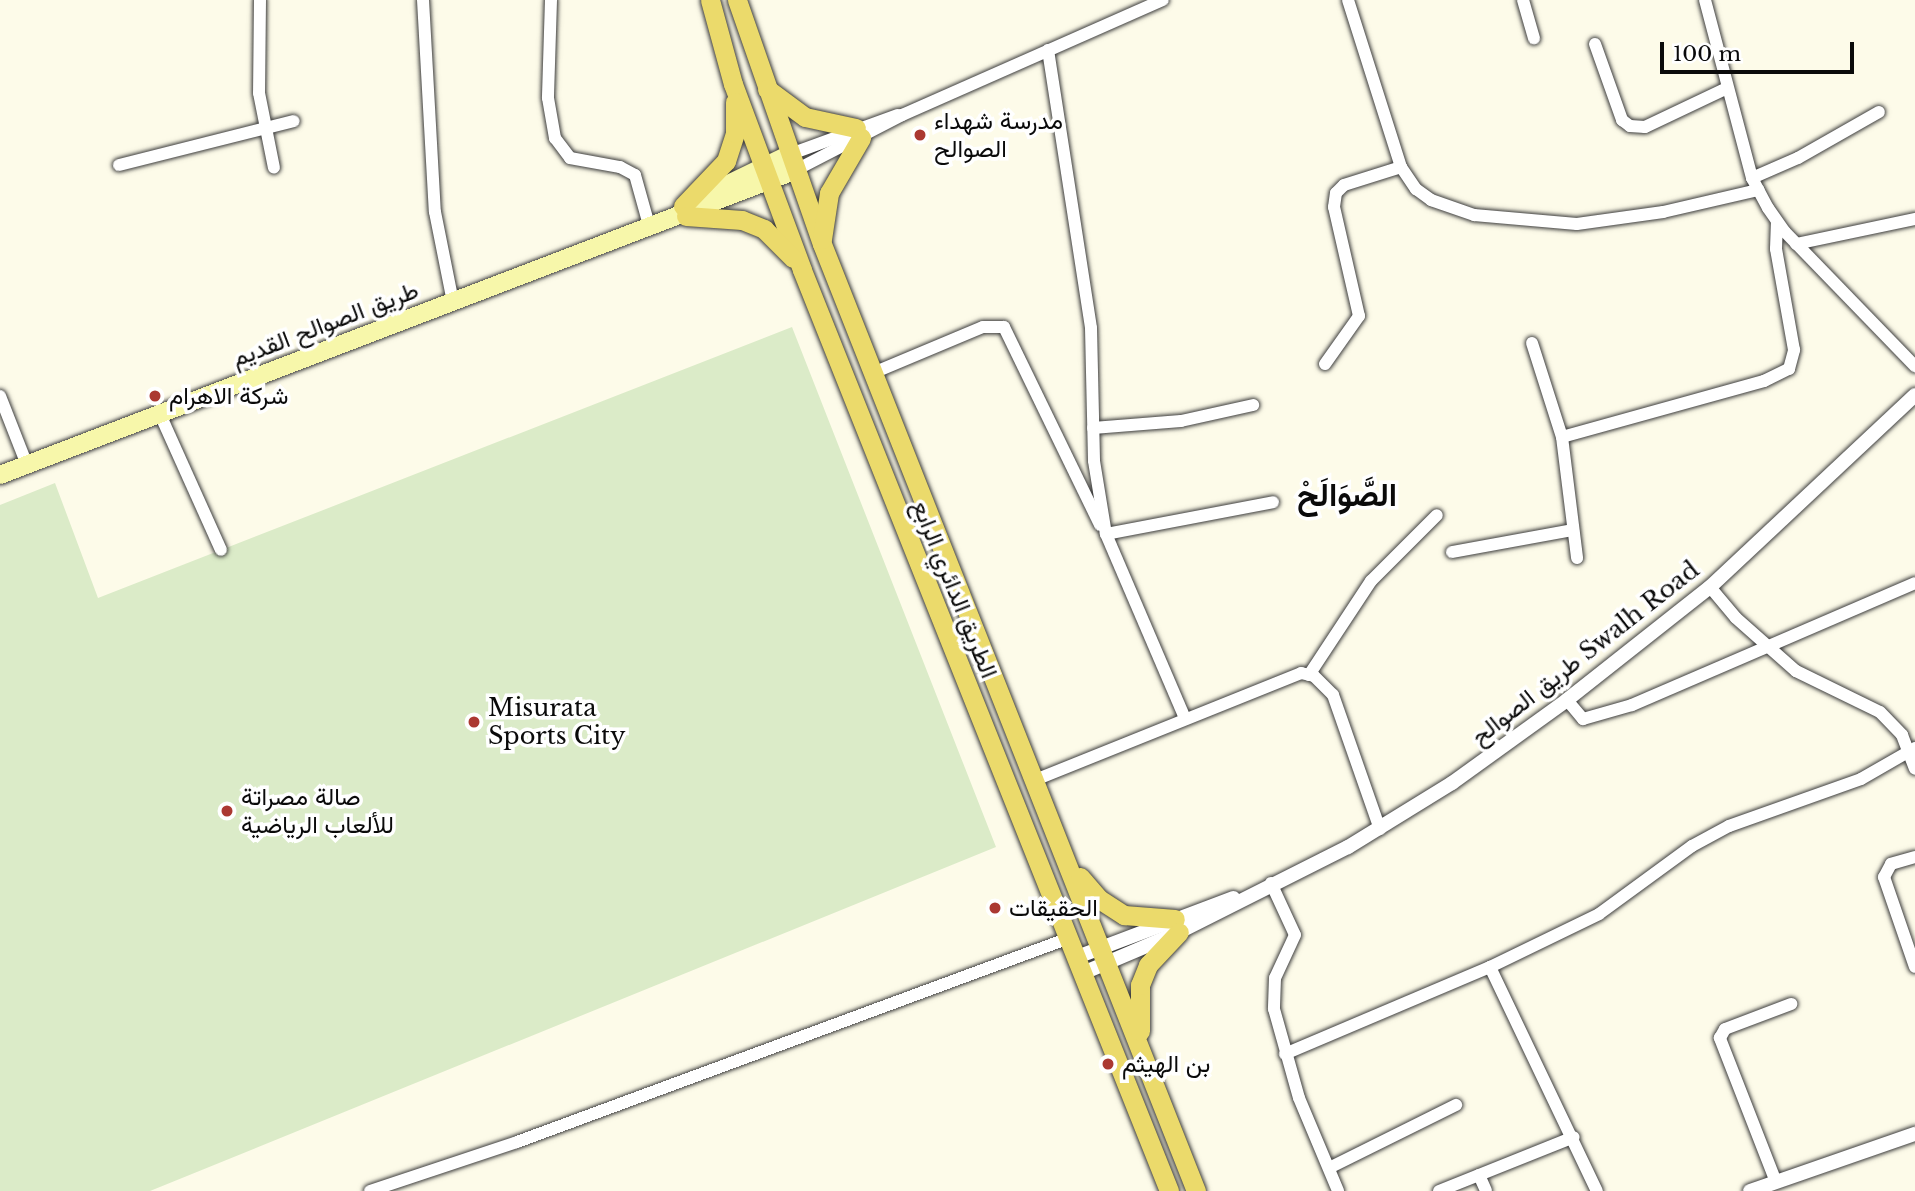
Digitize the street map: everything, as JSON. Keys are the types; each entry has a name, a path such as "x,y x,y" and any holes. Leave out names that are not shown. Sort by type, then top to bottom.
{"main road":[{"name":"الطريق الدائري الرابع","path":"710,0 733,84 803,270 1169,1191"},
{"name":"الطريق الدائري الرابع","path":"737,0 791,163 822,244 1069,863 1196,1191"},
{"path":"679,214 715,175 732,146 733,84"},
{"path":"765,87 806,117 859,133 829,193 822,244"},
{"name":"طريق الصوالح القديم","path":"0,475 679,214 791,163"},
{"path":"679,214 720,216 764,229 803,270"},
{"path":"1069,863 1109,908 1139,919 1177,925 1148,965 1140,985 1141,1036 1150,1073"}],"street":[{"path":"260,0 258,80 264,127 274,168"},
{"path":"424,0 435,212 453,302"},
{"path":"551,0 548,98 555,138 570,158 632,172 649,225"},
{"name":"طريق الصوالح القديم","path":"791,163 1163,0"},
{"path":"1348,0 1401,167 1416,189 1451,209 1494,218 1555,223 1598,222 1663,212 1755,184 1879,112"},
{"path":"1523,0 1534,38"},
{"path":"1705,0 1755,184 1777,222 1796,244 1915,366"},
{"path":"1595,44 1622,120 1630,126 1645,127 1727,88"},
{"path":"1048,50 1091,328 1093,428 1106,534"},
{"path":"120,165 294,121"},
{"path":"1325,364 1359,316 1334,207 1336,193 1344,185 1401,167"},
{"path":"1796,244 1915,219"},
{"path":"1562,437 1763,381 1789,369 1794,350 1776,249 1777,222"},
{"path":"873,373 983,327 1004,327 1106,534 1184,716"},
{"path":"1532,343 1562,437 1577,558"},
{"name":"طريق الصوالح Swalh Road","path":"1080,965 1244,896 1380,829 1567,700 1710,587 1915,395"},
{"path":"0,396 27,465"},
{"path":"1093,428 1181,421 1254,405"},
{"path":"159,412 221,550"},
{"path":"1106,534 1273,502"},
{"path":"1309,675 1371,582 1437,514"},
{"path":"1452,552 1573,530"},
{"path":"1567,700 1583,719 1632,705 1769,649 1915,583"},
{"path":"1710,587 1769,649 1796,671 1880,712 1912,750 1915,769"},
{"path":"1035,780 1289,674 1309,675 1324,683 1332,695 1380,829"},
{"path":"1285,1054 1490,967 1599,914 1692,846 1728,826 1861,779 1912,750"},
{"path":"1915,857 1884,870 1915,967"},
{"path":"1271,883 1295,935 1272,989 1285,1054 1338,1191"},
{"path":"370,1191 1069,938"},
{"path":"1490,967 1574,1136 1597,1191"},
{"path":"1776,1182 1720,1038 1725,1029 1791,1004"},
{"path":"1329,1168 1456,1105"},
{"path":"1750,1191 1915,1134"},
{"path":"1439,1191 1574,1136"},
{"path":"1479,1175 1486,1191"}],"green space":[{"name":"Misurata Sports City","path":"792,327 996,847 150,1191 0,1191 0,505 55,483 98,598"}],"place":[{"name":"مدرسة شهداء الصوالح","path":"920,135"},
{"name":"شركة الاهرام","path":"155,396"},
{"name":"Misurata Sports City","path":"474,722"},
{"name":"صالة مصراتة للألعاب الرياضية","path":"227,811"},
{"name":"الحقيقات","path":"995,908"},
{"name":"بن الهيثم","path":"1108,1064"}],"district":[{"name":"الصَّوَالَحْ","path":"1347,495"}]}
